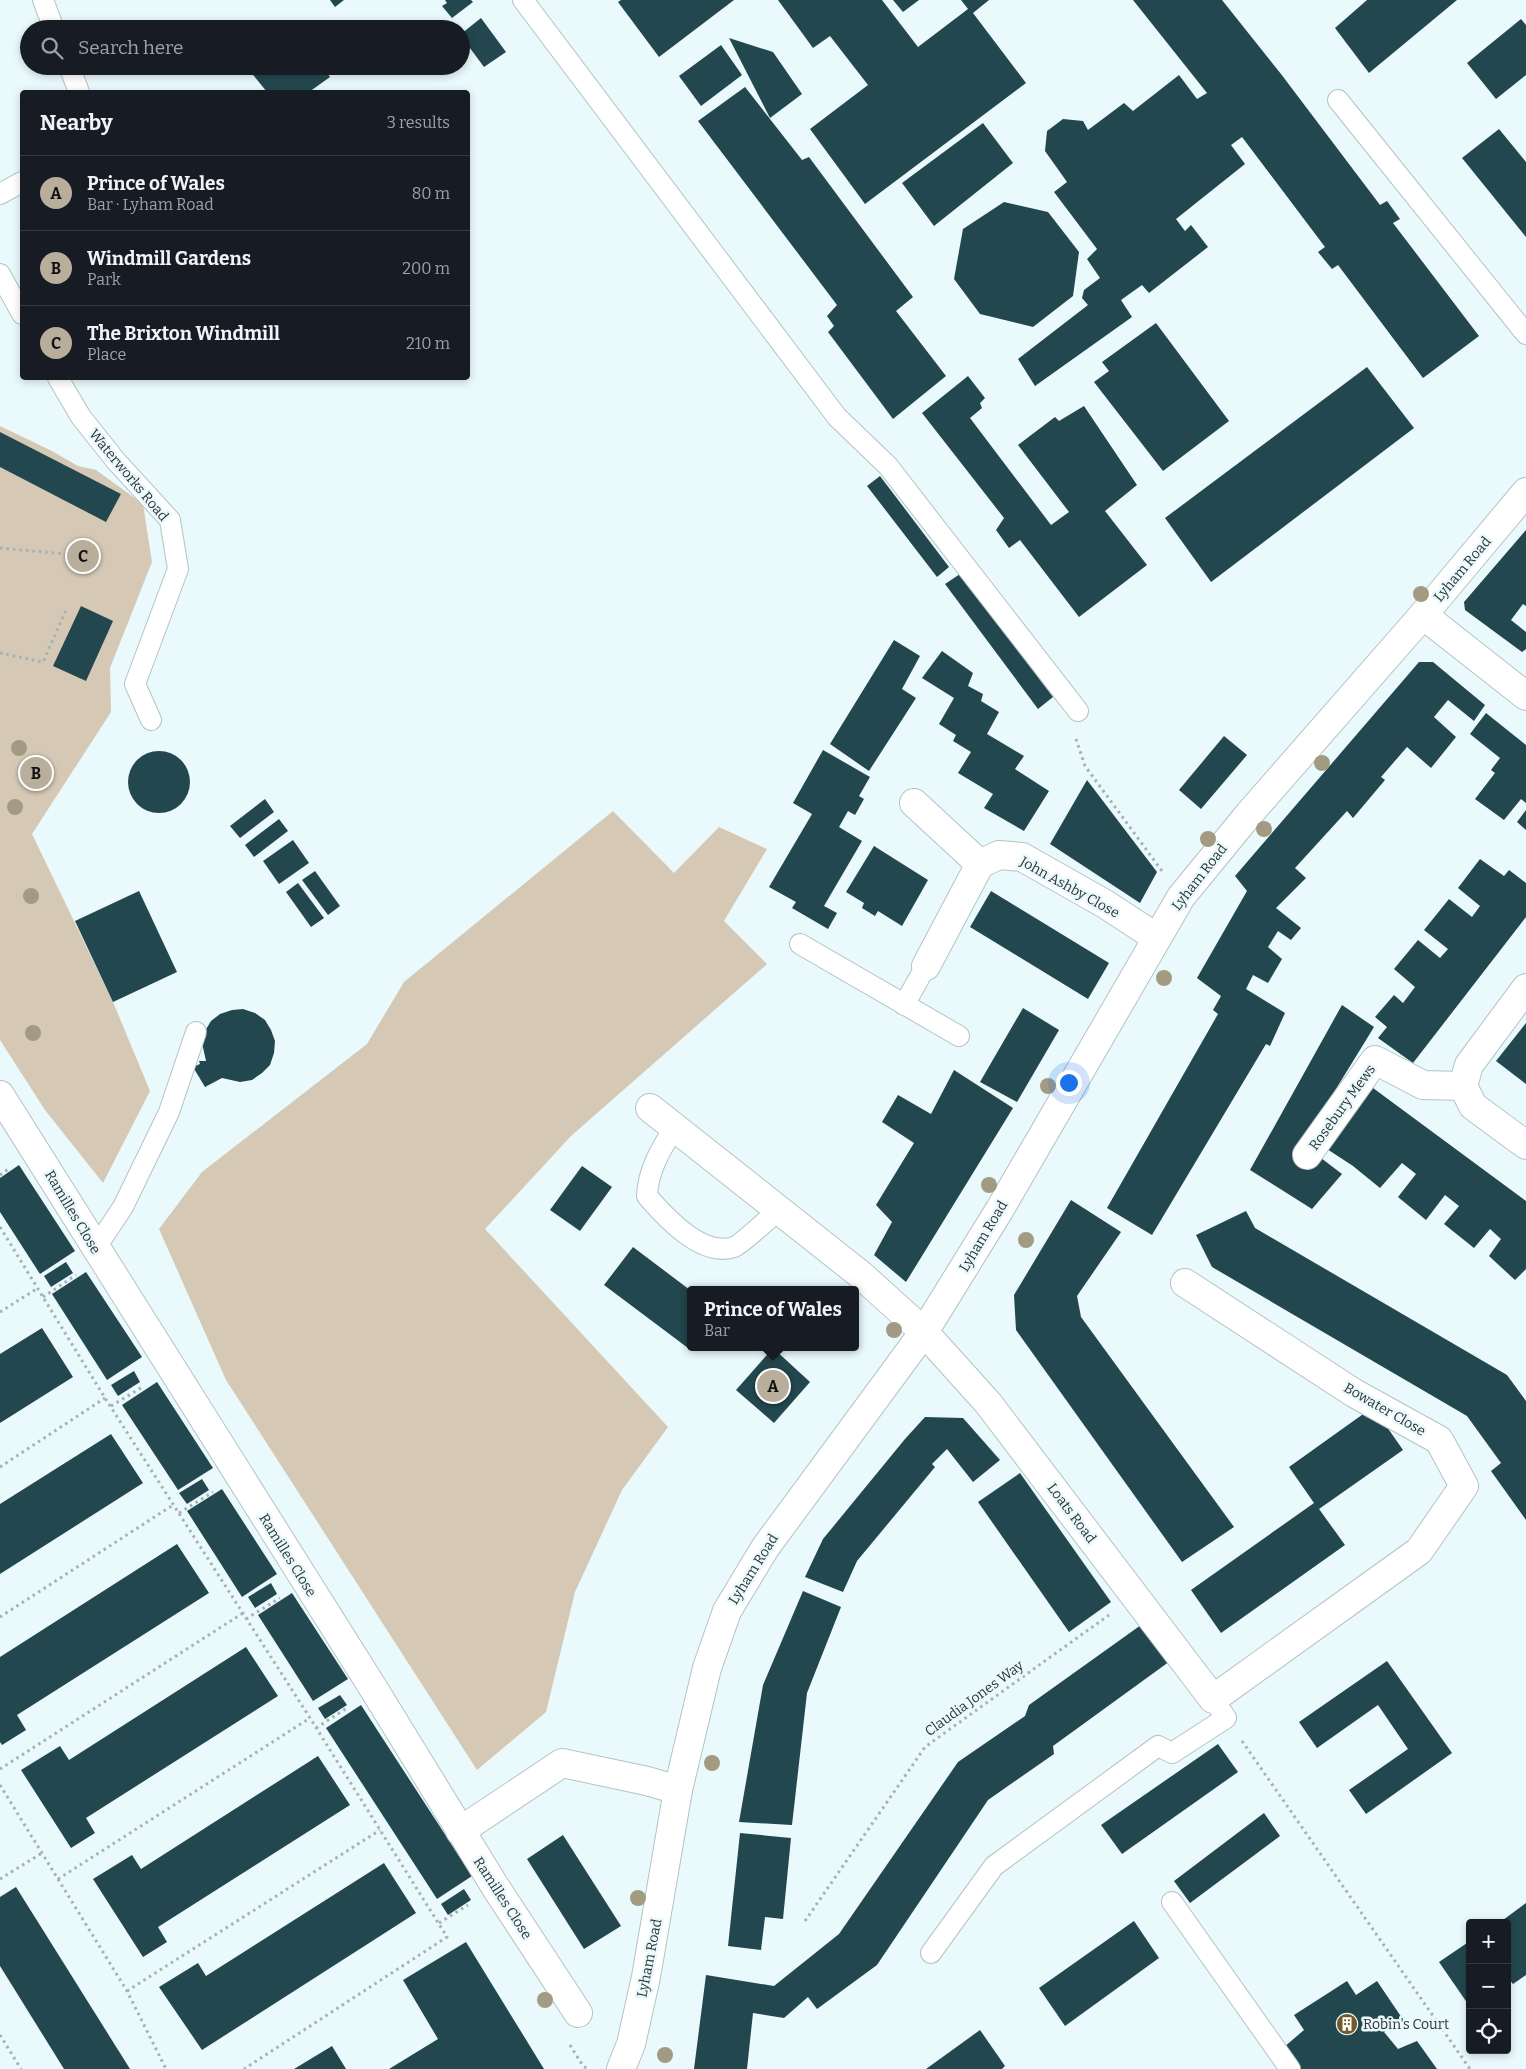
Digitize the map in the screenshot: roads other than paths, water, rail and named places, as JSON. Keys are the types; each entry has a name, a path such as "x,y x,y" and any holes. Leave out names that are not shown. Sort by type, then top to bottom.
{"street":[{"name":"Lyham Road","path":"621,2069 631,2044 646,1977 678,1790 707,1668 727,1611 765,1548 924,1332 1000,1209 1181,897 1249,814 1423,615 1526,492"},
{"path":"1423,615 1526,696"},
{"path":"914,803 980,864 926,966"},
{"name":"John Ashby Close","path":"980,864 999,855 1022,858 1105,904 1157,938"},
{"path":"1526,988 1469,1065 1463,1086 1473,1106 1526,1145"},
{"name":"Rosebury Mews","path":"1307,1155 1375,1060 1423,1085 1463,1086"},
{"name":"Ramilles Close","path":"0,1095 98,1254 375,1691 460,1831 578,2013"},
{"name":"Loats Road","path":"650,1108 861,1275 924,1332 988,1403 1219,1709"},
{"name":"Bowater Close","path":"1185,1283 1354,1392 1439,1440 1464,1486 1419,1552 1219,1709"},
{"path":"460,1831 562,1763 647,1781 678,1790"}],"lane":[{"path":"43,0 51,20"},
{"path":"523,0 837,417 888,466 1078,711"},
{"path":"72,75 78,90"},
{"path":"1338,100 1526,334"},
{"path":"0,194 20,183"},
{"path":"0,274 20,310"},
{"name":"Waterworks Road","path":"59,380 81,417 116,461 170,520 178,569 135,684 151,720"},
{"path":"800,944 959,1036"},
{"path":"904,1005 926,966"},
{"path":"98,1254 169,1112 196,1032"},
{"path":"674,1128 660,1151 647,1181 647,1196 682,1231 710,1248 734,1247 779,1210"},
{"path":"931,1954 994,1866 1158,1746 1172,1753 1219,1709"},
{"path":"1172,1902 1290,2069"}],"place":[{"name":"The Brixton Windmill","path":"83,556"},
{"name":"Windmill Gardens","path":"36,773"},
{"name":"Prince of Wales","path":"773,1386"},
{"name":"Robin's Court","path":"1347,2024"}]}
